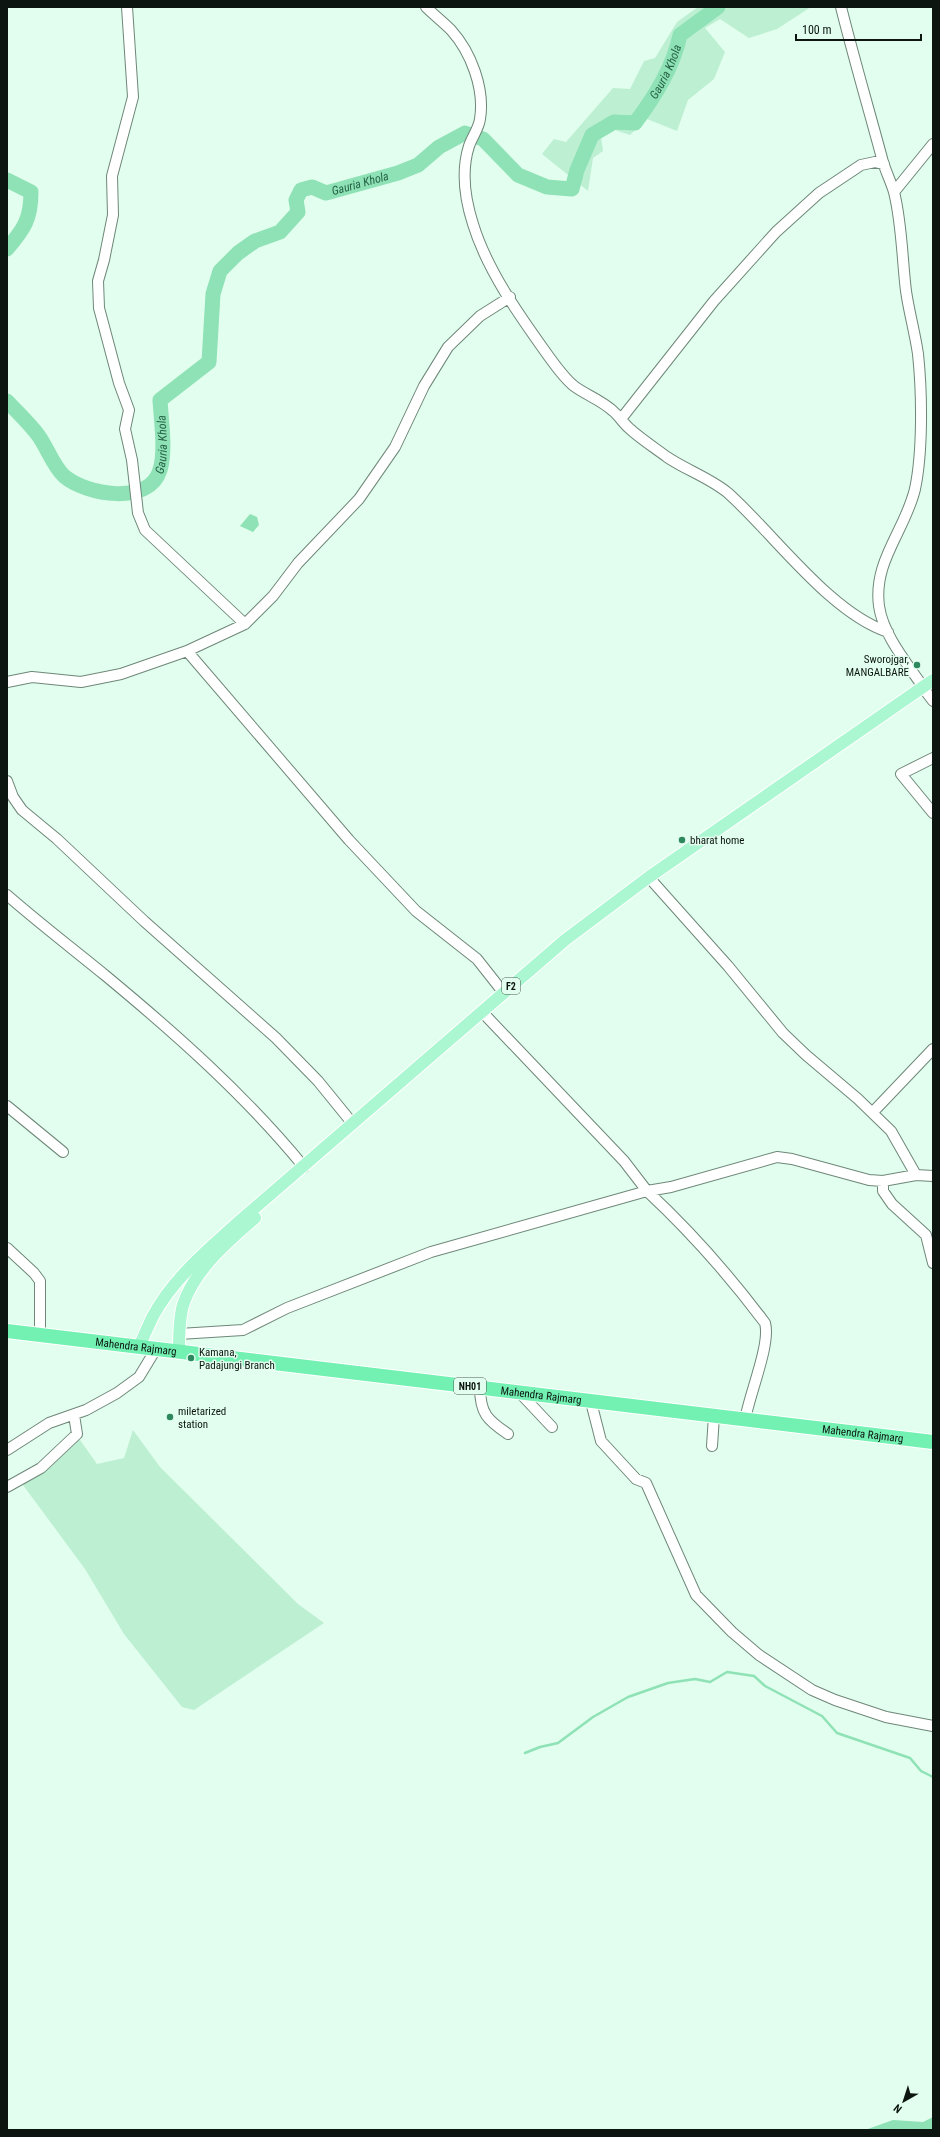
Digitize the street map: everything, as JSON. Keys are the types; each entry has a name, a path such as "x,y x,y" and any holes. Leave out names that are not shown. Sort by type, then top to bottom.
{"highway":[{"name":"Mahendra Rajmarg","path":"7,1331 933,1442"}],"main road":[{"name":"F2","path":"179,1351 179,1334 183,1306 190,1286 201,1269 247,1225 570,946 653,882 930,690"},
{"name":"F2","path":"139,1347 157,1310 167,1294 194,1262 504,992 566,940 650,877 930,690"}],"street":[{"path":"127,7 133,97 112,176 113,215 98,281 99,308 119,383 129,410 125,429 132,460 138,513 145,530 245,624"},
{"path":"426,7 452,31 467,55 476,78 482,100 480,121 469,145 464,168 466,196 473,224 487,259 542,347 574,386 601,402 629,428 680,466 726,492 823,588 853,614 872,627 888,632"},
{"path":"841,7 884,164 894,192 903,250 906,292 918,353 921,396 920,441 915,488 905,518 886,555 879,576 880,608 888,632 930,690"},
{"path":"894,192 933,144"},
{"path":"621,419 714,301 776,232 819,193 861,165 875,162 884,164"},
{"path":"7,682 32,677 81,682 121,674 187,652 245,624 273,596 298,563 359,499 395,447 424,386 448,347 480,316 510,297"},
{"path":"187,652 349,840 416,911 477,959 504,992"},
{"path":"933,758 901,774 933,813"},
{"path":"7,781 13,797 22,810 57,839 144,921 276,1038 318,1081 353,1124"},
{"path":"653,882 728,966 784,1033 806,1055 873,1112 891,1131 916,1175"},
{"path":"7,895 138,1002 206,1064 273,1129 304,1167"},
{"path":"487,1017 624,1161 647,1190 710,1254 765,1323 767,1329 760,1364 745,1420"},
{"path":"873,1112 933,1049"},
{"path":"7,1106 63,1152"},
{"path":"179,1334 243,1330 286,1308 431,1252 647,1190 678,1186 777,1158 792,1159 869,1180 883,1181 916,1175 933,1176"},
{"path":"883,1181 883,1191 892,1204 926,1235 933,1262"},
{"path":"7,1248 34,1273 40,1281 40,1334"},
{"path":"7,1450 49,1423 74,1415 100,1403 139,1377 156,1349"},
{"path":"480,1387 480,1405 495,1425 508,1434"},
{"path":"519,1392 552,1427"},
{"path":"591,1402 601,1441 636,1479 646,1483 696,1595 732,1632 759,1655 812,1690 834,1700 886,1717 933,1726"},
{"path":"7,1487 41,1468 77,1434 74,1415"},
{"path":"712,1446 714,1416"}],"shaded area":[{"path":"698,7 811,7 777,29 749,38 720,19 705,28 725,52 714,79 688,100 677,131 647,119 630,135 615,130 601,137 603,151 593,158 588,191 542,154 554,139 566,142 613,88 630,89 644,61 655,58 677,22"},
{"path":"250,514 257,517 259,525 253,532 240,526"},
{"path":"133,1430 160,1467 298,1604 324,1623 194,1710 182,1707 124,1634 85,1569 23,1485 75,1433 97,1464 124,1458"},
{"path":"933,2117 933,2130 865,2130 893,2120 923,2122"}],"waterway":[{"name":"Gauria Khola","path":"7,401 38,435 60,472 74,483 101,492 116,494 131,493 143,489 154,481 160,470 162,462 163,445 160,400 209,362 213,294 220,271 238,253 255,241 280,232 298,212 296,200 301,190 312,187 326,193 398,173 418,165 439,147 465,133 483,139 518,175 547,187 572,189 577,170 592,135 614,122 635,123 668,70 680,35 718,7"},
{"name":"Gauria Khola","path":"7,180 31,192 28,217 22,229 7,249"},
{"path":"525,1753 540,1747 558,1743 593,1717 628,1697 668,1683 695,1679 710,1682 727,1672 754,1676 765,1686 822,1716 837,1733 910,1758 921,1771 933,1777"}],"place":[{"name":"Sworojgar, MANGALBARE","path":"917,665"},
{"name":"bharat home","path":"682,840"},
{"name":"Kamana, Padajungi Branch","path":"191,1358"},
{"name":"miletarized station","path":"170,1417"}]}
